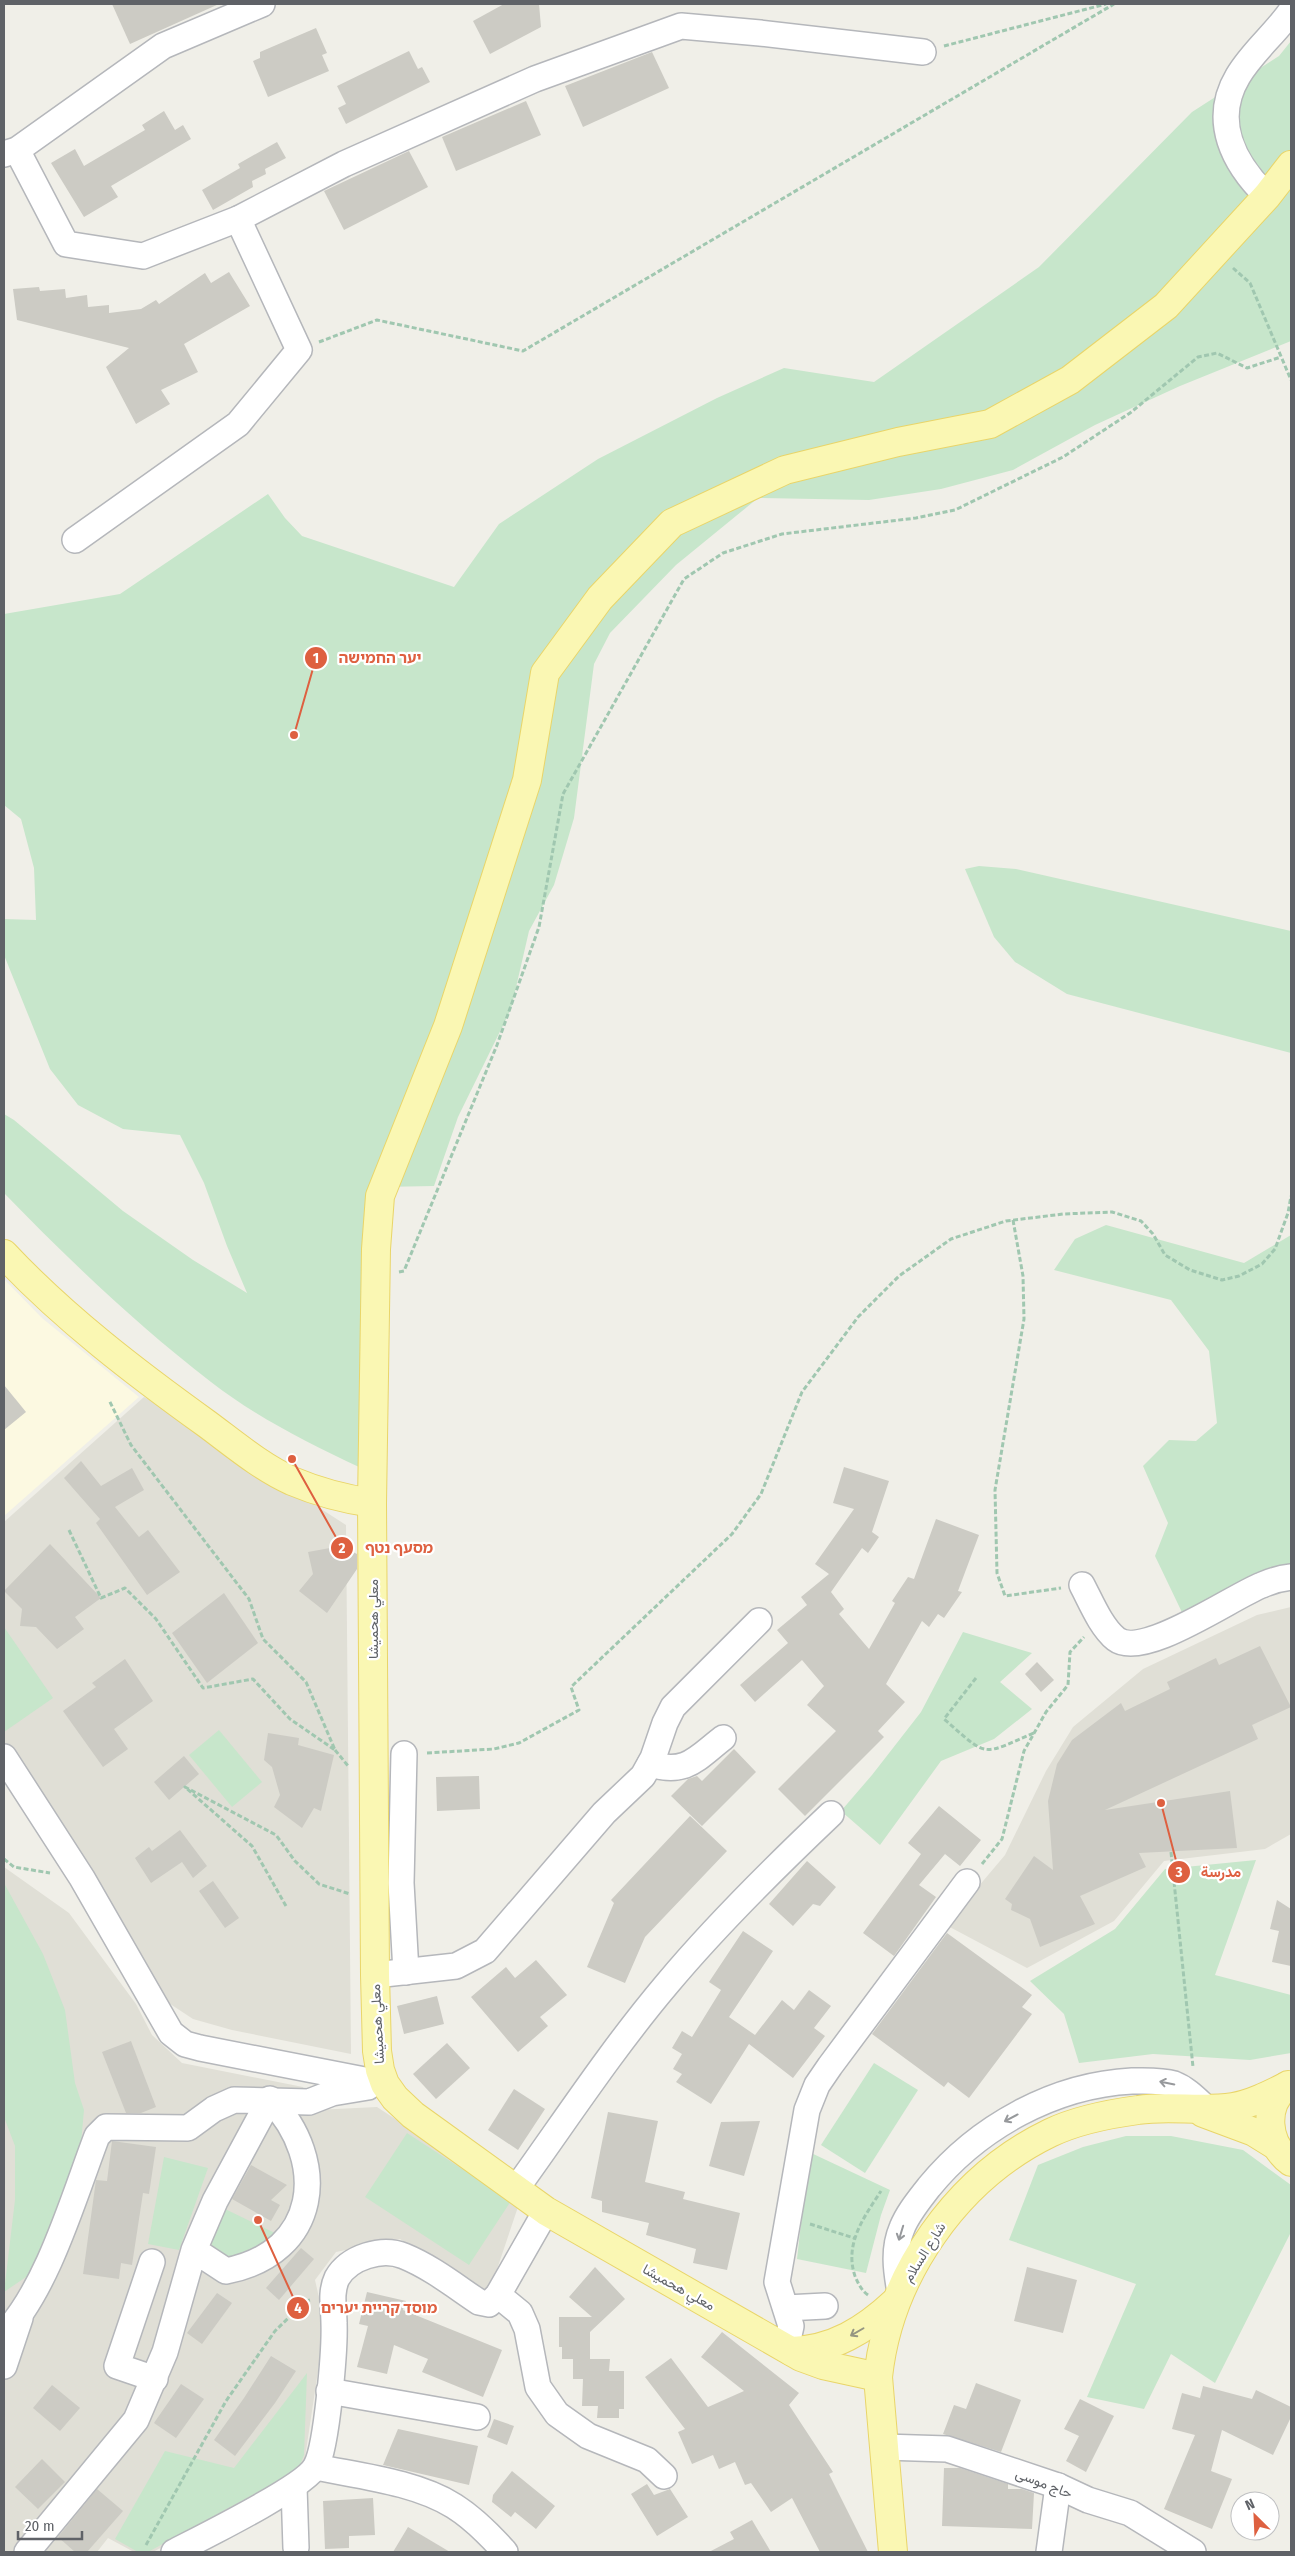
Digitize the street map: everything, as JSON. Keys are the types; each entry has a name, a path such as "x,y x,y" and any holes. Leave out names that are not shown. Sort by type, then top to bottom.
{"main road":[{"name":"معلي هحميشا","path":"878,2377 823,2365 788,2350 546,2211 413,2115 385,2084 380,2070 377,2050 375,1975 372,1504 375,1281 380,1196 448,1026 527,780 545,673 600,598 672,523 785,470 898,442 990,424 1070,380 1166,306 1267,196 1291,164"},
{"path":"4,1254 55,1304 154,1385 262,1464 290,1480 316,1490 372,1504"},
{"path":"1283,2154 1270,2131 1270,2116 1275,2100 1288,2085"},
{"name":"شارع السلام","path":"893,2552 878,2377 881,2348 894,2301 919,2255 942,2221 972,2188 1020,2150 1051,2132 1082,2121 1146,2109 1195,2105 1233,2107 1249,2103 1288,2085"},
{"name":"شارع السلام","path":"1195,2105 1201,2112 1254,2132 1283,2154"},
{"path":"788,2350 810,2350 846,2339 868,2326 894,2301"}],"street":[{"path":"262,4 163,46 10,152 66,244 143,256 238,218 344,164 535,79 681,26 760,32 923,52"},
{"path":"1267,196 1251,181 1232,150 1227,130 1227,105 1237,77 1291,11"},
{"path":"75,540 238,424 299,350 238,218"},
{"path":"1082,1585 1103,1621 1117,1640 1127,1645 1146,1642 1195,1620 1261,1585 1291,1577"},
{"path":"375,1975 456,1966 485,1951 604,1813 643,1776 650,1764 673,1706 759,1621"},
{"path":"650,1764 663,1768 686,1767 723,1738"},
{"path":"404,1754 402,1883 406,1972"},
{"path":"4,1757 82,1878 171,2033 185,2044 385,2084"},
{"path":"516,2189 629,2032 667,1984 766,1876 830,1814"},
{"path":"788,2350 791,2334 786,2308 777,2282 807,2110 818,2085 967,1882"},
{"path":"4,2366 21,2316 39,2283 97,2136 106,2127 188,2128 214,2109 234,2100 270,2099 309,2102 332,2093 385,2084"},
{"path":"27,2552 136,2420 155,2379 194,2250 214,2201 270,2099"},
{"path":"194,2250 226,2271 244,2268 271,2255 290,2236 304,2210 309,2184 303,2151 286,2116 270,2099"},
{"path":"174,2552 294,2487 316,2467 322,2446 329,2391 334,2323 333,2294 337,2278 347,2266 360,2258 380,2253 402,2255 422,2265 479,2302 489,2304 498,2294 546,2211"},
{"path":"152,2262 117,2366 155,2379"},
{"path":"498,2294 520,2313 527,2329 538,2388 557,2414 588,2436 647,2460 664,2476"},
{"path":"786,2308 825,2306"},
{"path":"4,2334 21,2316"},
{"path":"329,2391 477,2417"},
{"name":"حاج موسى","path":"884,2447 947,2449 1058,2486 1088,2500 1130,2513 1193,2552"},
{"path":"316,2467 420,2491 445,2502 488,2532 505,2552"},
{"path":"1049,2552 1058,2486"},
{"path":"294,2487 296,2548"}],"path":[{"path":"923,52 1106,4"},
{"path":"299,350 377,320 523,351 1114,4"},
{"path":"1216,252 1250,284 1291,380"},
{"path":"375,1281 404,1271 497,1046 539,926 563,794 684,579 723,553 782,534 916,518 955,510 1063,457 1130,413 1198,357 1218,353 1247,368 1281,357"},
{"path":"404,1754 494,1749 519,1743 538,1735 580,1710 571,1687 732,1534 761,1494 802,1392 858,1317 899,1276 952,1239 1013,1220 1063,1214 1112,1212 1141,1221 1153,1234 1165,1255 1190,1270 1222,1280 1239,1276 1262,1264 1275,1249 1288,1213 1291,1196"},
{"path":"1013,1220 1023,1276 1024,1319 996,1490 997,1573 1005,1596 1082,1585"},
{"path":"69,1530 101,1598 125,1588 156,1619 203,1688 253,1679 290,1719 335,1750 306,1682 263,1638 249,1599 131,1445 109,1400"},
{"path":"967,1882 1002,1839 1024,1751 1046,1712 1068,1685 1070,1652 1090,1631 1103,1621"},
{"path":"976,1678 944,1719 979,1750 993,1750 1034,1733"},
{"path":"286,1906 252,1846 185,1787 276,1835 294,1861 319,1884 375,1902"},
{"path":"1171,1852 1195,2105"},
{"path":"4,1860 14,1867 82,1878"},
{"path":"881,2191 859,2226 854,2238 851,2264 856,2280 863,2292 894,2301"},
{"path":"788,2216 854,2238"},
{"path":"146,2545 226,2401 275,2331 306,2301 333,2294"}],"shaded area":[{"path":"4,1279 42,1318 139,1397 4,1516"},
{"path":"144,1397 163,1407 346,1525 351,2054 232,2030 193,2019 152,1992 4,1779 4,1522"},
{"path":"1291,1607 1291,1834 1265,1849 1164,1861 1114,1921 1027,1968 946,1925 1005,1855 1046,1771 1073,1727 1143,1669 1257,1615"},
{"path":"4,1867 69,1913 136,2004 152,2035 182,2063 303,2087 315,2110 377,2107 520,2201 491,2287 482,2290 400,2239 336,2252 315,2280 325,2324 303,2471 153,2552 134,2552 108,2538 97,2552 4,2552"}],"green space":[{"path":"1291,41 1291,341 1180,386 1095,425 1013,470 941,489 869,500 758,498 676,565 610,633 594,664 574,818 554,885 529,931 511,1009 458,1117 434,1186 381,1187 359,1467 264,1418 211,1382 104,1291 4,1193 4,1114 14,1120 123,1211 193,1260 247,1293 227,1246 204,1183 180,1135 123,1129 78,1105 50,1069 4,955 4,919 36,920 34,868 21,819 4,805 4,614 120,594 268,494 285,518 302,536 454,587 499,524 598,459 717,398 784,368 874,382 1039,267 1192,112 1279,56"},
{"path":"979,866 1016,869 1291,931 1291,1053 1067,994 1015,962 994,937 965,869"},
{"path":"1106,1225 1244,1263 1291,1235 1291,1565 1189,1627 1155,1556 1168,1523 1143,1466 1169,1440 1196,1441 1217,1423 1209,1351 1171,1300 1054,1270 1075,1239"},
{"path":"4,1627 53,1698 4,1732"},
{"path":"963,1632 1032,1653 1000,1682 1032,1709 994,1739 941,1761 880,1845 841,1811 921,1712"},
{"path":"219,1730 262,1782 232,1807 189,1755"},
{"path":"1256,1860 1215,1975 1291,1995 1291,2053 1250,2060 1153,2054 1079,2063 1064,2014 1030,1981 1115,1929 1165,1869"},
{"path":"4,1883 43,1954 65,2010 75,2083 84,2110 80,2154 29,2275 4,2292 15,2200 15,2146 4,2117"},
{"path":"874,2063 918,2090 865,2173 821,2145"},
{"path":"407,2133 511,2201 469,2265 365,2197"},
{"path":"1126,2136 1171,2136 1243,2150 1291,2185 1291,2232 1215,2383 1171,2354 1144,2409 1087,2397 1136,2284 1009,2240 1038,2165 1083,2147"},
{"path":"809,2152 890,2190 881,2215 866,2273 797,2259"},
{"path":"164,2157 208,2168 179,2250 148,2244"},
{"path":"223,2208 277,2234 265,2248 228,2258 217,2256 210,2241"},
{"path":"307,2373 304,2455 298,2470 148,2552 138,2552 115,2539 165,2451 234,2468"}],"building":[{"path":"112,4 219,4 130,44"},
{"path":"504,4 539,4 541,27 490,54 473,21"},
{"path":"316,28 327,53 322,55 329,71 268,97 253,61 260,58 260,52"},
{"path":"409,51 418,69 422,67 430,82 346,124 338,108 346,104 337,86"},
{"path":"652,52 669,88 583,127 565,86"},
{"path":"526,101 541,135 456,171 442,137"},
{"path":"164,111 175,130 183,125 191,139 111,186 118,197 84,217 51,163 75,149 84,166 145,130 142,125"},
{"path":"277,142 286,158 265,169 266,174 252,181 253,187 213,210 202,190 240,168 238,164"},
{"path":"409,151 428,187 344,230 324,191"},
{"path":"229,272 250,306 184,344 198,372 161,390 170,404 136,424 106,367 129,348 17,320 13,289 39,287 40,291 65,289 66,298 87,295 88,307 109,305 109,313 141,309 156,300 159,304 205,273 211,283"},
{"path":"4,1385 26,1412 4,1430"},
{"path":"81,1461 101,1486 132,1468 144,1490 115,1507 139,1537 148,1530 180,1572 147,1595 96,1523 100,1519 64,1478"},
{"path":"844,1467 889,1481 872,1532 879,1537 868,1553 862,1548 831,1592 844,1609 839,1614 869,1649 895,1603 892,1601 908,1577 914,1579 936,1519 979,1535 958,1591 962,1592 944,1618 938,1614 929,1627 922,1621 886,1684 905,1702 878,1731 884,1737 805,1816 778,1789 836,1731 807,1705 824,1686 802,1660 755,1702 740,1685 788,1643 777,1630 807,1605 801,1597 829,1574 815,1564 854,1509 833,1503"},
{"path":"50,1544 101,1598 75,1617 84,1629 57,1649 36,1627 20,1626 22,1609 4,1591"},
{"path":"341,1546 357,1554 357,1569 327,1613 299,1591 313,1574 308,1552"},
{"path":"224,1593 258,1643 207,1683 172,1633"},
{"path":"1260,1646 1291,1707 1252,1725 1258,1739 1105,1810 1230,1791 1237,1848 1139,1853 1146,1867 1080,1896 1095,1924 1040,1947 1030,1919 1011,1910 1012,1904 1005,1899 1034,1856 1053,1870 1048,1801 1057,1764 1072,1740 1121,1703 1125,1711 1170,1689 1167,1682 1216,1658 1219,1665"},
{"path":"125,1659 153,1701 114,1729 128,1749 103,1767 63,1711 96,1687 92,1683"},
{"path":"1037,1662 1054,1680 1041,1692 1025,1674"},
{"path":"268,1733 299,1738 298,1745 334,1755 321,1811 314,1808 302,1828 274,1807 280,1795 272,1767 264,1760"},
{"path":"734,1749 756,1772 702,1826 671,1796 688,1779 697,1776 702,1781"},
{"path":"184,1756 199,1774 169,1800 154,1782"},
{"path":"479,1776 480,1809 437,1811 436,1777"},
{"path":"939,1806 981,1840 960,1866 945,1854 919,1885 936,1897 894,1956 863,1933 921,1854 908,1843"},
{"path":"690,1816 727,1851 645,1937 625,1983 587,1967 614,1903 611,1900"},
{"path":"180,1830 207,1866 193,1878 182,1862 151,1883 135,1858 149,1847 152,1851"},
{"path":"807,1861 836,1887 820,1906 813,1904 793,1926 769,1904"},
{"path":"213,1881 239,1918 225,1928 199,1891"},
{"path":"1277,1900 1291,1909 1291,1966 1272,1962 1279,1931 1270,1929"},
{"path":"743,1931 773,1951 729,2017 755,2035 782,2000 794,2010 809,1990 831,2006 814,2028 825,2036 793,2078 749,2044 711,2104 676,2082 682,2074 673,2069 682,2054 672,2048 682,2031 692,2037 721,1990 709,1982"},
{"path":"947,1933 1032,1995 1022,2007 1032,2014 969,2098 948,2082 944,2087 872,2034"},
{"path":"536,1960 567,1995 540,2017 548,2026 518,2052 471,1997 506,1967 515,1978"},
{"path":"437,1996 444,2024 404,2034 397,2006"},
{"path":"131,2041 156,2107 141,2113 126,2113 102,2052"},
{"path":"447,2043 470,2068 436,2099 413,2074"},
{"path":"514,2089 545,2109 518,2150 488,2130"},
{"path":"608,2112 658,2121 645,2182 685,2192 683,2199 740,2213 727,2270 693,2263 696,2249 646,2235 649,2223 602,2212 602,2201 591,2198"},
{"path":"760,2121 744,2176 709,2166 721,2122"},
{"path":"112,2141 156,2147 149,2194 143,2193 132,2265 121,2263 119,2279 83,2274 96,2180 107,2181"},
{"path":"251,2165 287,2185 271,2200 280,2205 271,2221 232,2199"},
{"path":"301,2248 314,2259 279,2300 266,2288"},
{"path":"595,2267 625,2299 590,2332 590,2359 610,2359 609,2371 624,2371 624,2409 619,2409 619,2418 597,2418 598,2406 582,2406 583,2379 573,2379 573,2359 562,2359 562,2347 559,2347 559,2317 592,2317 569,2297"},
{"path":"1027,2267 1077,2280 1063,2333 1014,2321"},
{"path":"367,2292 406,2301 403,2310 502,2350 483,2397 422,2372 428,2359 394,2345 387,2374 357,2367 368,2326 359,2324"},
{"path":"217,2293 232,2303 202,2344 187,2333"},
{"path":"722,2332 799,2393 789,2405 833,2472 829,2474 868,2552 820,2552 792,2498 771,2512 751,2483 745,2485 735,2462 719,2469 713,2455 692,2464 678,2432 685,2429 645,2377 671,2358 708,2407 744,2391 701,2357"},
{"path":"271,2356 296,2371 275,2403 235,2456 214,2440"},
{"path":"976,2383 1021,2400 1001,2452 943,2434 954,2405 966,2409"},
{"path":"181,2384 204,2399 176,2438 154,2423"},
{"path":"52,2385 80,2408 60,2431 33,2408"},
{"path":"1203,2386 1252,2399 1256,2390 1291,2407 1291,2417 1273,2455 1222,2430 1211,2471 1232,2479 1212,2529 1164,2509 1195,2435 1172,2429 1182,2393 1200,2398"},
{"path":"1080,2399 1114,2416 1086,2472 1066,2461 1079,2436 1064,2429"},
{"path":"494,2419 514,2426 507,2445 487,2437"},
{"path":"398,2429 478,2446 469,2485 383,2465"},
{"path":"42,2459 65,2482 38,2509 15,2487"},
{"path":"944,2468 960,2468 1008,2484 1008,2489 1022,2489 1034,2493 1032,2529 942,2526"},
{"path":"512,2471 555,2506 536,2529 515,2512 511,2517 492,2502 493,2495"},
{"path":"647,2484 654,2495 670,2489 688,2517 657,2536 631,2494"},
{"path":"97,2489 123,2511 87,2552 75,2552 58,2537"},
{"path":"373,2498 375,2535 349,2536 349,2548 325,2549 323,2501"},
{"path":"752,2520 771,2552 709,2552 734,2539 730,2532"},
{"path":"408,2527 450,2552 393,2552"}],"place":[{"name":"יער החמישה","path":"294,735"},
{"name":"מסעף נטף","path":"292,1459"},
{"name":"مدرسة","path":"1161,1803"},
{"name":"מוסד קריית יערים","path":"258,2220"}]}
